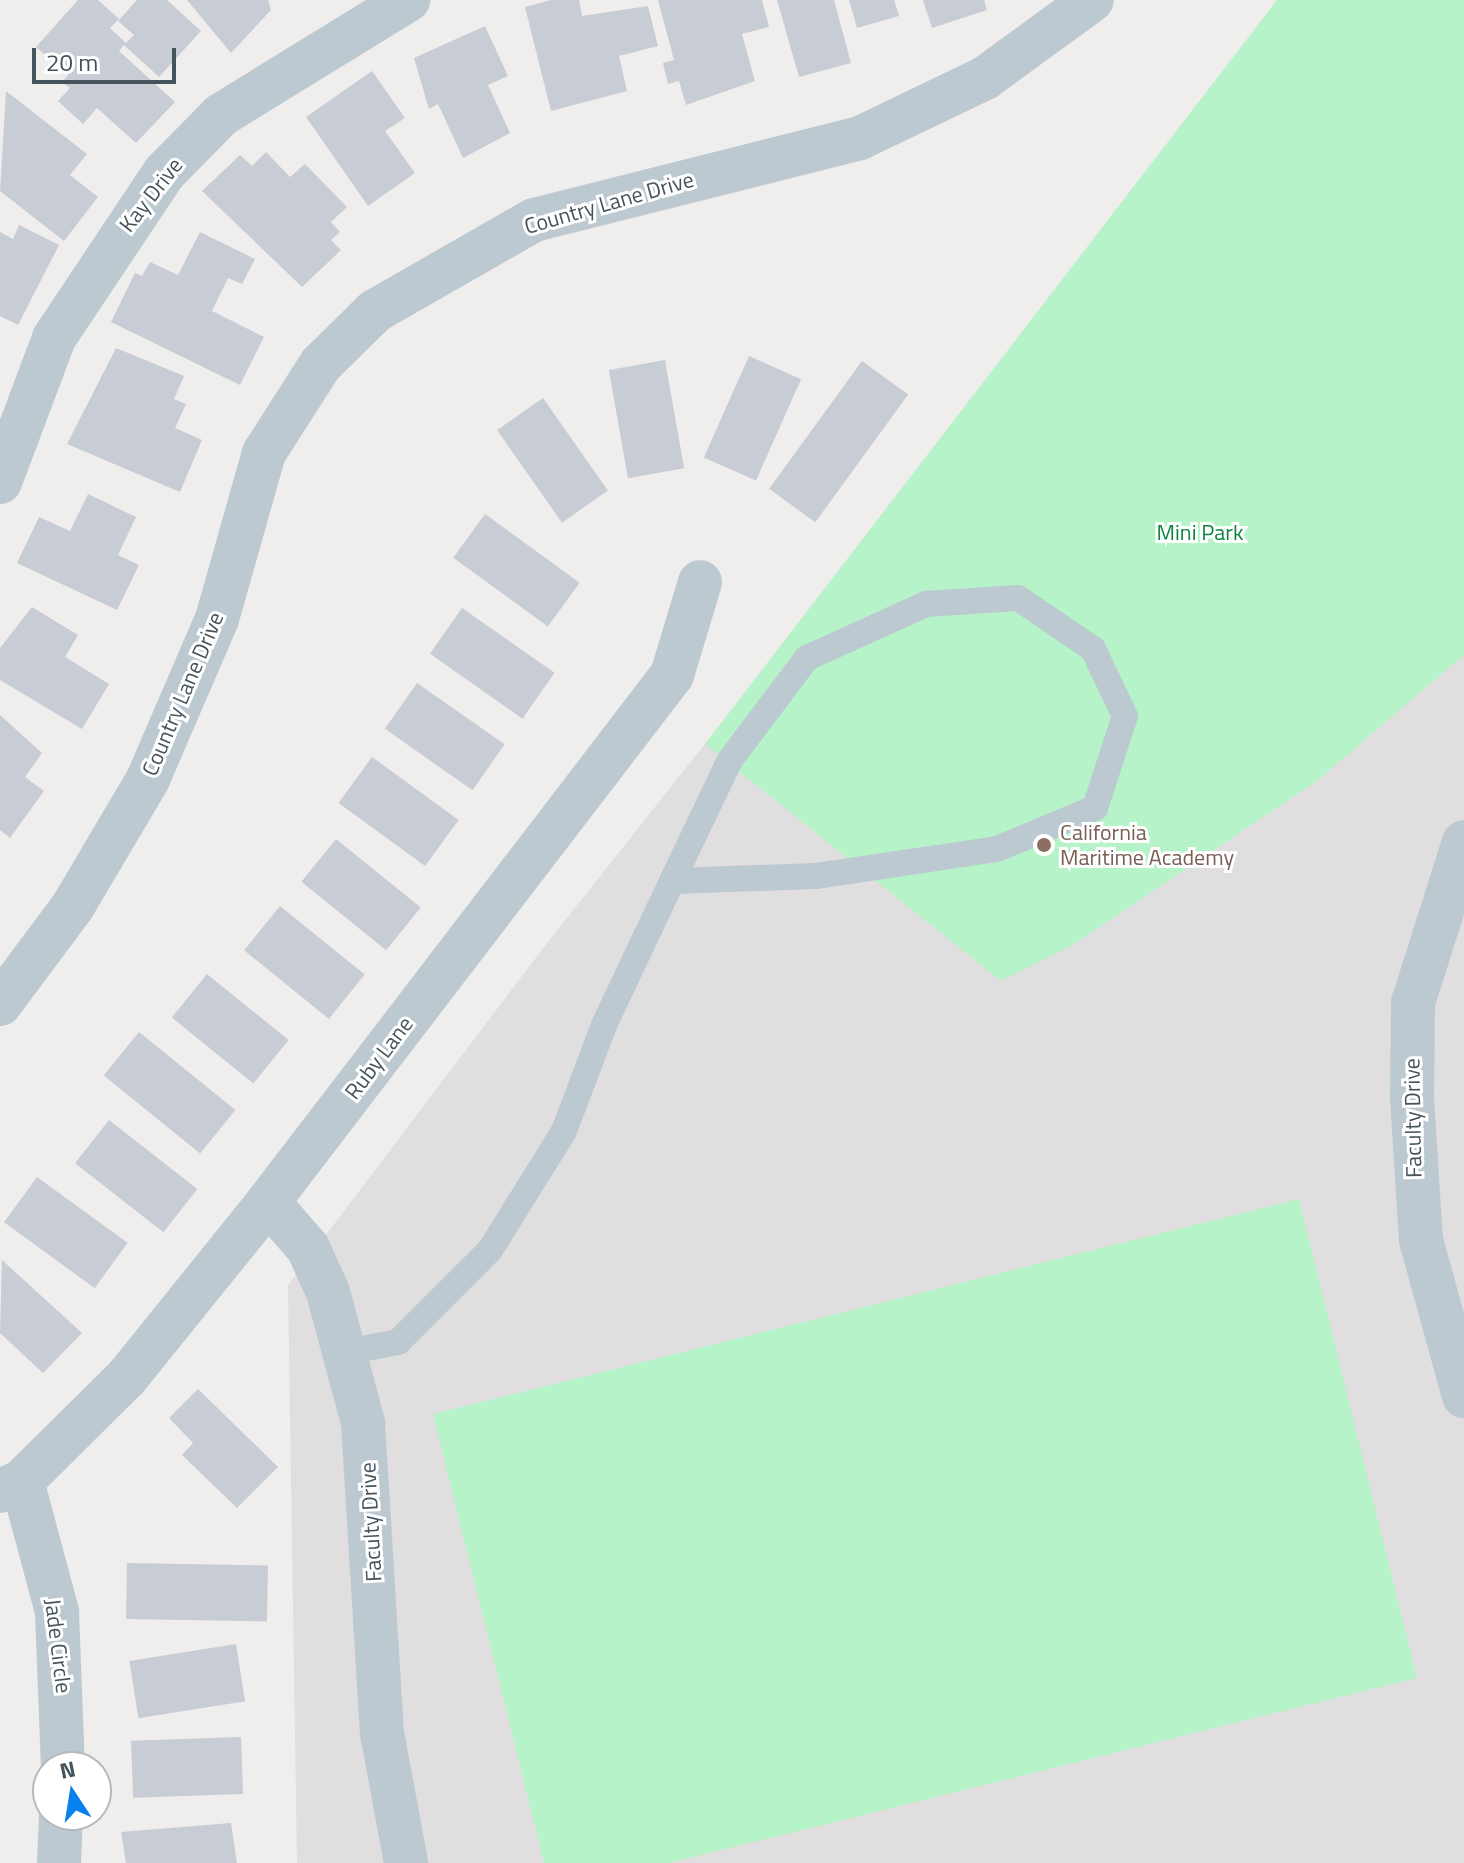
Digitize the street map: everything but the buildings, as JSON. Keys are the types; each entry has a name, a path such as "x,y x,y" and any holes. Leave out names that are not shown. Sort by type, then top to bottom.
{"street":[{"name":"Kay Drive","path":"0,482 54,338 164,173 221,115 408,0"},
{"name":"Country Lane Drive","path":"0,1004 73,906 148,779 217,619 264,453 321,364 375,311 534,220 860,138 985,78 1092,0"},
{"name":"Ruby Lane","path":"11,1486 127,1377 268,1202 672,675 700,582"},
{"name":"Faculty Drive","path":"1464,842 1413,1003 1412,1098 1421,1240 1464,1396"},
{"name":"Faculty Drive","path":"268,1202 308,1248 346,1352 370,1473 382,1733 406,1863"},
{"name":"Jade Circle","path":"11,1486 57,1612 62,1751"},
{"path":"59,1863 60,1831"}],"lane":[{"path":"346,1352 398,1342 490,1250 564,1131 672,881 730,760 807,658 926,604 1018,598 1093,649 1125,716 1095,808 997,849 817,876 672,881"}],"shaded area":[{"name":"California Maritime Academy","path":"1464,0 1464,1863 297,1863 288,1285 544,947 986,389"}],"green space":[{"name":"Mini Park","path":"1277,0 1464,0 1464,655 1317,781 1071,946 1001,981 705,744"},
{"path":"1299,1199 1417,1678 669,1863 544,1863 433,1414"}],"place":[{"name":"California Maritime Academy","path":"1044,845"}]}
